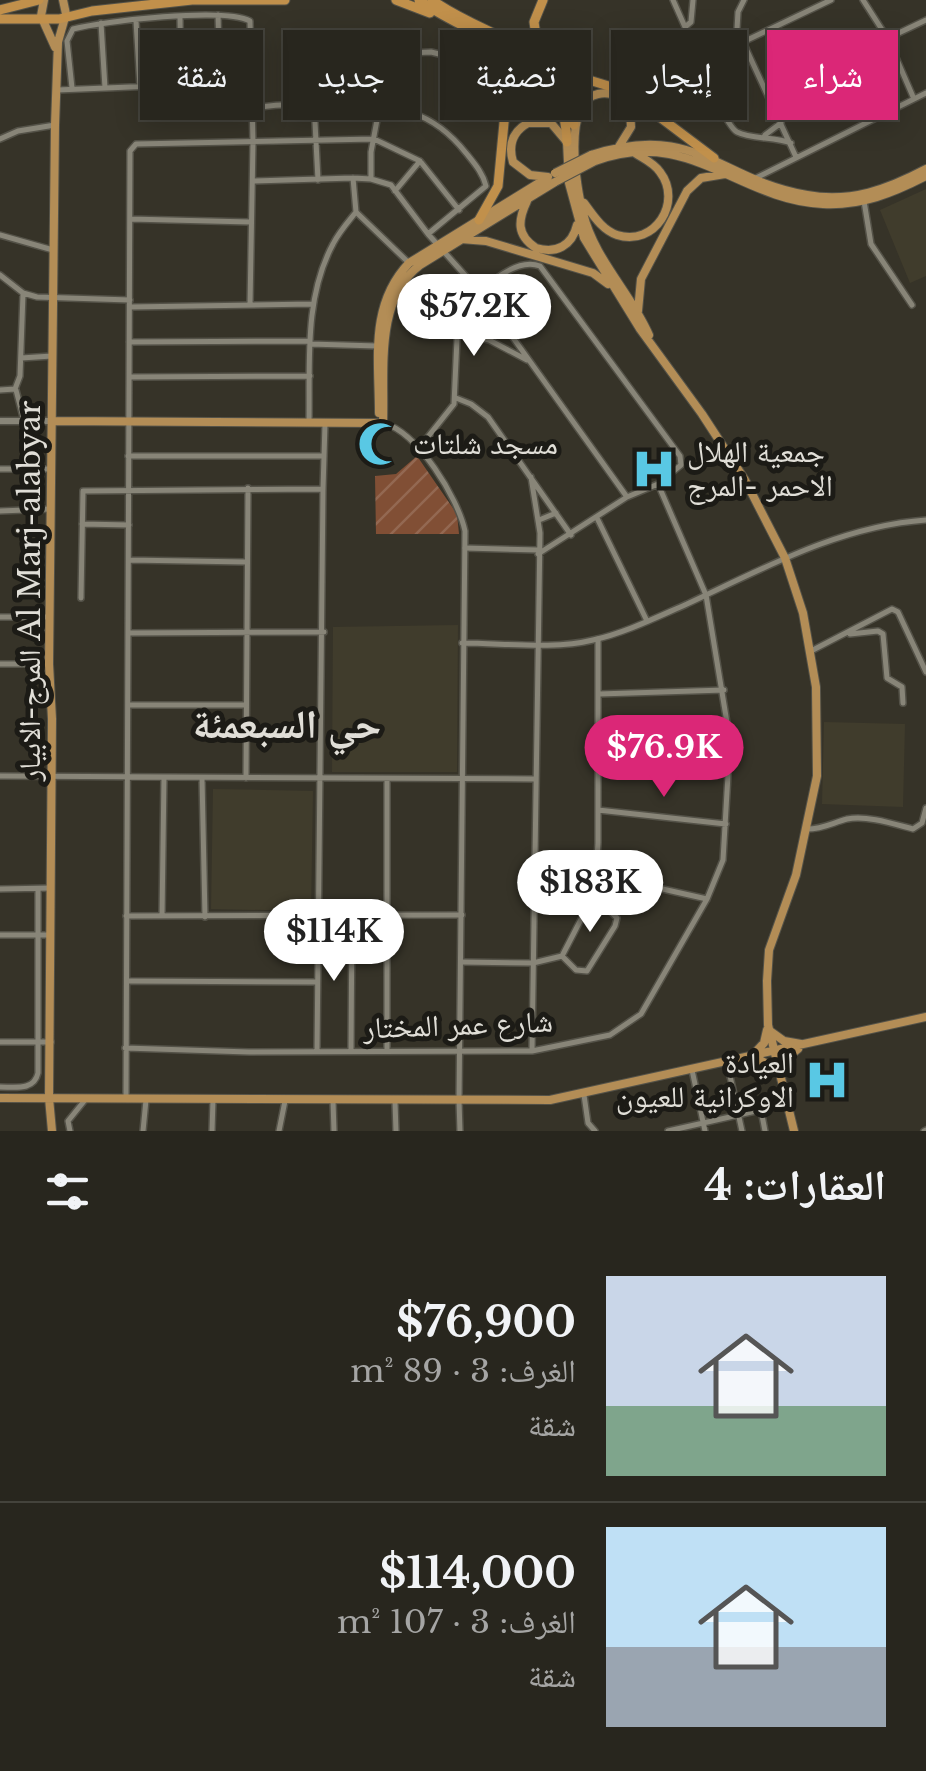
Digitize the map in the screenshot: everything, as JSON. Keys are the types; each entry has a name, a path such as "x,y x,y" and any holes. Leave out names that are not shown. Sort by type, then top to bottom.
{"highway":[{"path":"0,10 42,0"},
{"path":"0,19 66,18 106,9 190,0 284,0"},
{"path":"396,0 470,30"},
{"path":"418,0 443,18"},
{"path":"432,0 491,30"},
{"path":"535,30 534,22 543,0"},
{"path":"479,220 498,186 505,120"},
{"path":"564,120 567,142"},
{"path":"572,120 574,125"},
{"path":"665,120 714,158"}],"main road":[{"path":"42,0 42,19"},
{"name":"المرج-الابيار Al Marj-alabyar","path":"52,1131 49,664 56,125 58,51 66,18 64,0"},
{"name":"المرج-الابيار Al Marj-alabyar","path":"42,19 58,51"},
{"path":"618,148 632,123 630,109 618,96 592,95 582,104 574,125 580,198 590,232 638,311 652,344"},
{"path":"553,178 530,176 517,168 512,157 513,136 528,123 545,121 556,127 567,142 568,183 584,238 745,480 785,558 799,599 816,687 818,747 807,829 769,950 769,1028 794,1131"},
{"path":"381,423 378,346 382,304 392,284 411,266 479,220 593,158 618,148 672,145 807,195 847,196 883,190 926,173"},
{"path":"580,198 595,218 615,234 630,237 655,228 668,205 667,184 657,168 635,154"},
{"path":"593,158 678,154 800,202 826,205 884,196 926,173"},
{"path":"638,311 641,279 687,191 701,178 742,171"},
{"path":"441,247 528,198 553,178"},
{"path":"528,198 520,229 536,248 551,251 566,246 575,234 577,220"},
{"path":"461,239 486,240 593,272 619,295"},
{"path":"381,423 388,316 411,266"},
{"path":"0,421 381,423"},
{"path":"0,1098 522,1102 584,1095 926,1017"},
{"path":"769,1028 790,1043 807,1045"},
{"path":"752,1058 764,1043 769,1028"},
{"path":"779,1074 787,1058 807,1045"},
{"path":"752,1058 779,1074"}],"street":[{"path":"673,0 729,124 738,132 791,142"},
{"path":"685,27 691,22 693,0"},
{"path":"739,30 736,21 744,0"},
{"path":"747,40 831,0"},
{"path":"863,0 882,30"},
{"path":"218,15 218,30"},
{"path":"72,88 68,34 77,27 218,15 244,17 250,21 250,30"},
{"path":"180,17 180,30"},
{"path":"898,34 926,20"},
{"path":"57,90 140,87 136,21"},
{"path":"101,23 104,88"},
{"path":"747,50 767,93"},
{"path":"898,62 914,98"},
{"path":"756,178 926,93"},
{"path":"420,117 434,122 456,140 486,186 428,234"},
{"path":"250,305 252,120"},
{"path":"315,120 318,180"},
{"path":"371,179 377,120"},
{"path":"765,135 781,122 797,158"},
{"path":"0,139 56,125"},
{"path":"126,1099 132,147 374,139 420,160 458,210"},
{"path":"395,191 420,160"},
{"path":"353,178 356,212 411,266"},
{"path":"252,181 371,179 383,181 395,191 481,293 627,498"},
{"path":"864,201 871,244 912,305"},
{"path":"309,423 313,304 334,240 356,212"},
{"path":"130,219 250,222"},
{"path":"0,235 54,250"},
{"path":"419,448 448,415 456,398 458,317 481,293 522,264 540,266 548,274 680,456 679,469 658,484 627,498 538,552 465,548"},
{"path":"0,275 23,293 54,299 313,304"},
{"path":"23,293 16,389 24,421"},
{"path":"456,332 489,340 532,364"},
{"path":"130,342 378,346"},
{"path":"20,358 54,356"},
{"path":"130,377 310,376"},
{"path":"0,390 16,389"},
{"path":"456,398 472,404 488,417 571,535"},
{"path":"381,423 396,428 419,448 462,515 465,548 460,1131"},
{"path":"317,1052 324,424"},
{"path":"128,456 324,456"},
{"path":"0,469 53,468"},
{"path":"531,476 538,520 532,1051"},
{"name":"شارع عمر المختار","path":"126,1048 532,1051 610,1035 635,1020 655,994 707,899 723,860 730,753 724,690 706,594 658,484"},
{"path":"246,778 248,488"},
{"path":"81,598 84,491 323,488"},
{"path":"0,511 53,509"},
{"path":"538,520 556,513"},
{"path":"598,518 647,621"},
{"path":"462,644 598,639 857,531 926,520"},
{"path":"82,524 129,524"},
{"path":"129,560 247,562"},
{"path":"811,651 894,609 926,672"},
{"path":"0,617 50,617"},
{"path":"128,633 324,632"},
{"path":"847,634 883,634 887,678 902,687 903,703"},
{"path":"562,956 590,902 596,874 598,639"},
{"path":"0,664 49,664"},
{"path":"599,694 724,690"},
{"path":"128,705 246,705"},
{"path":"599,753 730,753"},
{"path":"0,776 534,779"},
{"path":"162,916 164,777"},
{"path":"202,778 205,917"},
{"path":"387,1051 388,778"},
{"path":"807,829 854,820 913,829 922,823 926,808"},
{"path":"598,810 726,824"},
{"path":"534,874 596,874 707,899"},
{"path":"0,889 51,888"},
{"path":"0,1087 34,1083 38,1073 38,889"},
{"path":"562,956 576,970 587,971 615,926 614,913 590,902"},
{"path":"126,916 462,915"},
{"path":"351,1051 352,916"},
{"path":"0,935 51,935"},
{"path":"461,962 533,962 562,956"},
{"path":"128,980 316,982"},
{"path":"0,1042 51,1042"},
{"path":"728,1062 742,1131"},
{"path":"692,1070 704,1127"},
{"path":"584,1095 588,1124 595,1131"},
{"path":"70,1131 68,1121 84,1100"},
{"path":"143,1131 146,1100"},
{"path":"212,1100 212,1131"},
{"path":"279,1131 284,1100"},
{"path":"333,1101 334,1131"},
{"path":"396,1102 396,1131"},
{"path":"668,1131 704,1127 787,1104"},
{"path":"761,1110 765,1131"}],"shaded area":[{"path":"926,189 926,276 910,283 880,210"},
{"path":"417,456 457,514 459,534 376,534 375,476 396,474"},
{"path":"458,625 457,772 332,772 333,627"},
{"path":"824,722 905,724 903,807 822,804"},
{"path":"213,789 313,791 311,911 211,909"}],"place":[{"name":"مسجد شلتات","path":"380,444"},
{"name":"جمعية الهلال الاحمر -المرج","path":"654,469"},
{"name":"العيادة الاوكرانية للعيون","path":"827,1080"}],"district":[{"name":"حي السبعمئة","path":"287,724"}]}
